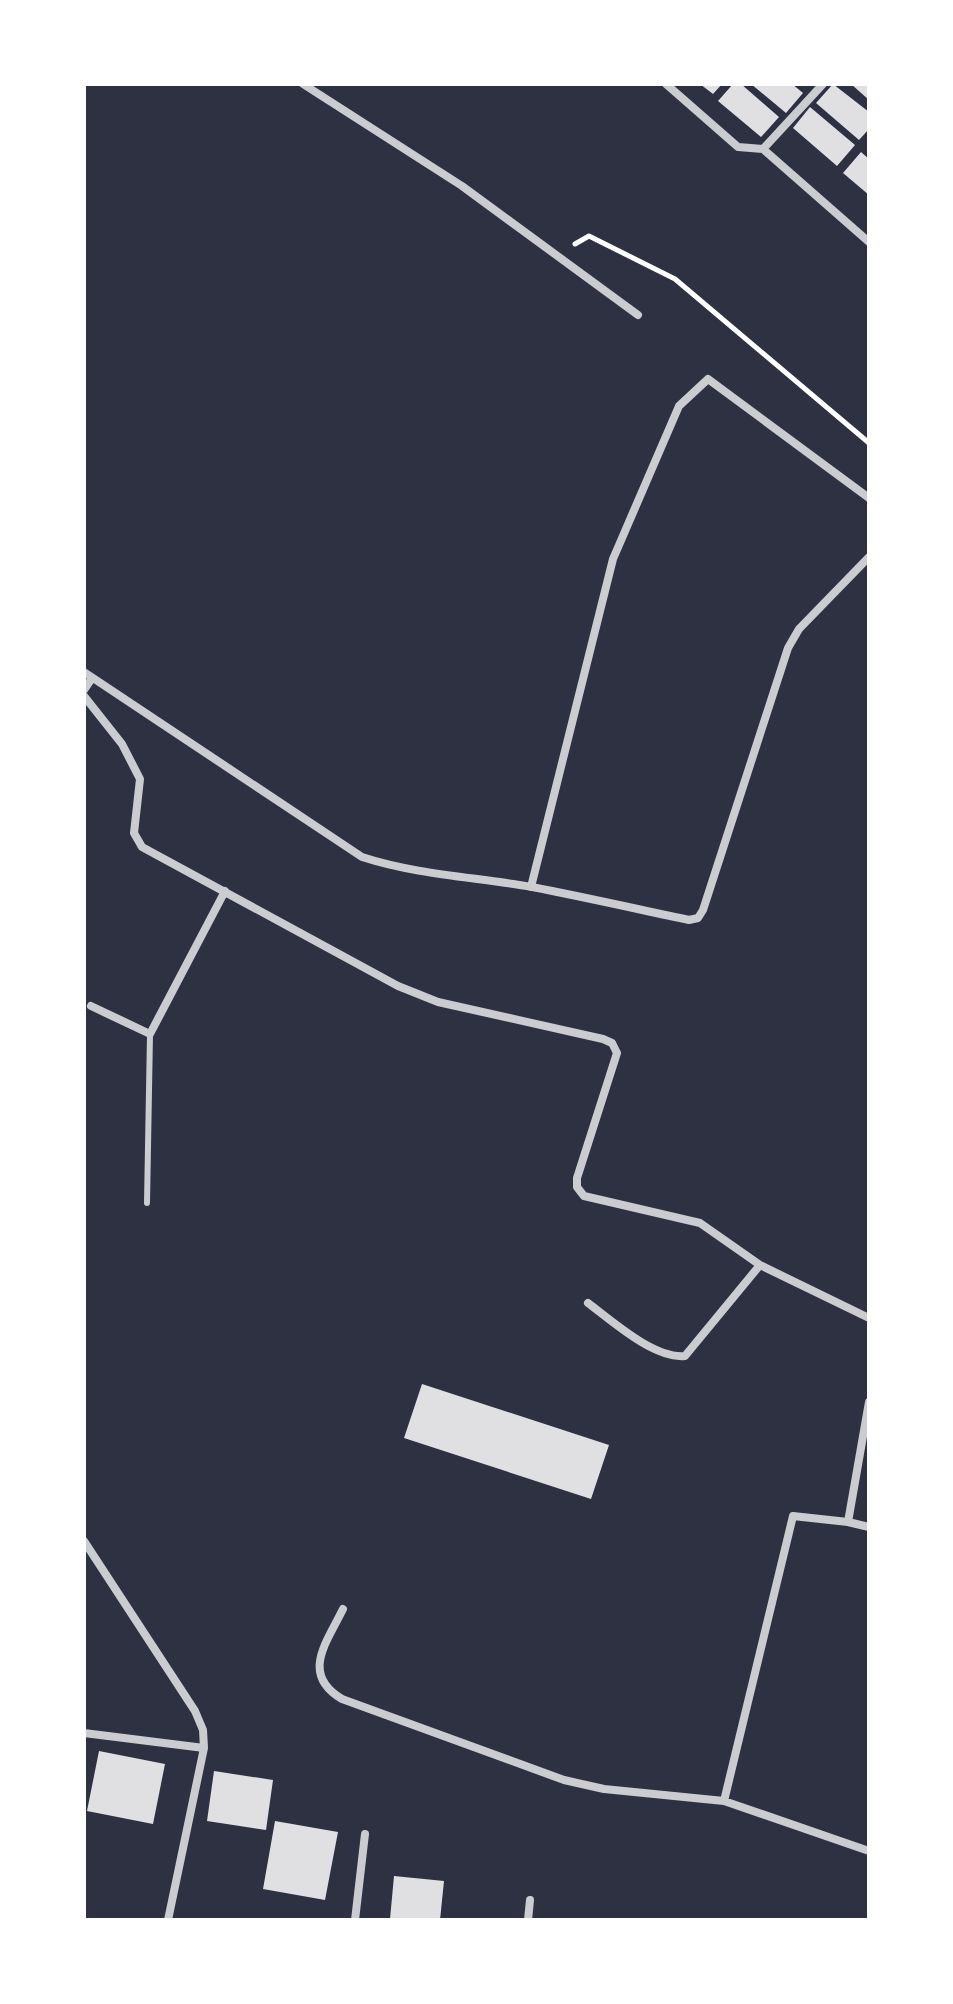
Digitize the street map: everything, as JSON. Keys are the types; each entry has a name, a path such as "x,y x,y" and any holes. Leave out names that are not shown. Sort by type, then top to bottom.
{"street":[{"path":"303,84 462,186 638,315"},
{"path":"666,84 738,147 763,149 869,240"},
{"path":"763,149 823,84"},
{"path":"531,887 613,559 679,406 708,379 869,498"},
{"path":"84,690 88,675 362,857 434,874 531,887 689,920 698,918 703,910 788,648 799,629 869,557"},
{"path":"84,696 122,744 140,779 134,833 142,847 398,986 438,1002 612,1043 617,1053 577,1178 577,1187 584,1196 700,1223 760,1265 869,1318"},
{"path":"91,1006 150,1034 225,891"},
{"path":"588,1303 660,1352 674,1357 685,1356 760,1265"},
{"path":"848,1522 869,1402"},
{"path":"724,1801 793,1516 869,1527"},
{"path":"84,1541 88,1555 195,1711 203,1730 204,1748 168,1920"},
{"path":"343,1609 318,1662 320,1678 329,1691 342,1699 564,1780 604,1789 724,1801 869,1851"},
{"path":"84,1733 204,1748"},
{"path":"355,1920 365,1834"},
{"path":"528,1920 530,1900"}],"lane":[{"path":"147,1203 150,1034"}],"path":[{"path":"555,256 589,236 675,279 869,443"}],"building":[{"path":"700,84 722,84 713,94"},
{"path":"733,84 741,84 779,117 761,137 718,101"},
{"path":"751,84 792,84 803,93 786,113"},
{"path":"833,84 869,112 869,129 859,140 816,103"},
{"path":"851,84 869,84 869,100"},
{"path":"810,107 855,145 837,166 793,128"},
{"path":"861,152 869,159 869,195 843,173"},
{"path":"422,1384 609,1445 591,1499 404,1438"},
{"path":"99,1751 165,1764 153,1824 87,1811"},
{"path":"214,1771 273,1780 266,1830 207,1821"},
{"path":"275,1821 338,1832 325,1900 263,1889"},
{"path":"394,1876 444,1881 440,1920 390,1919"}]}
